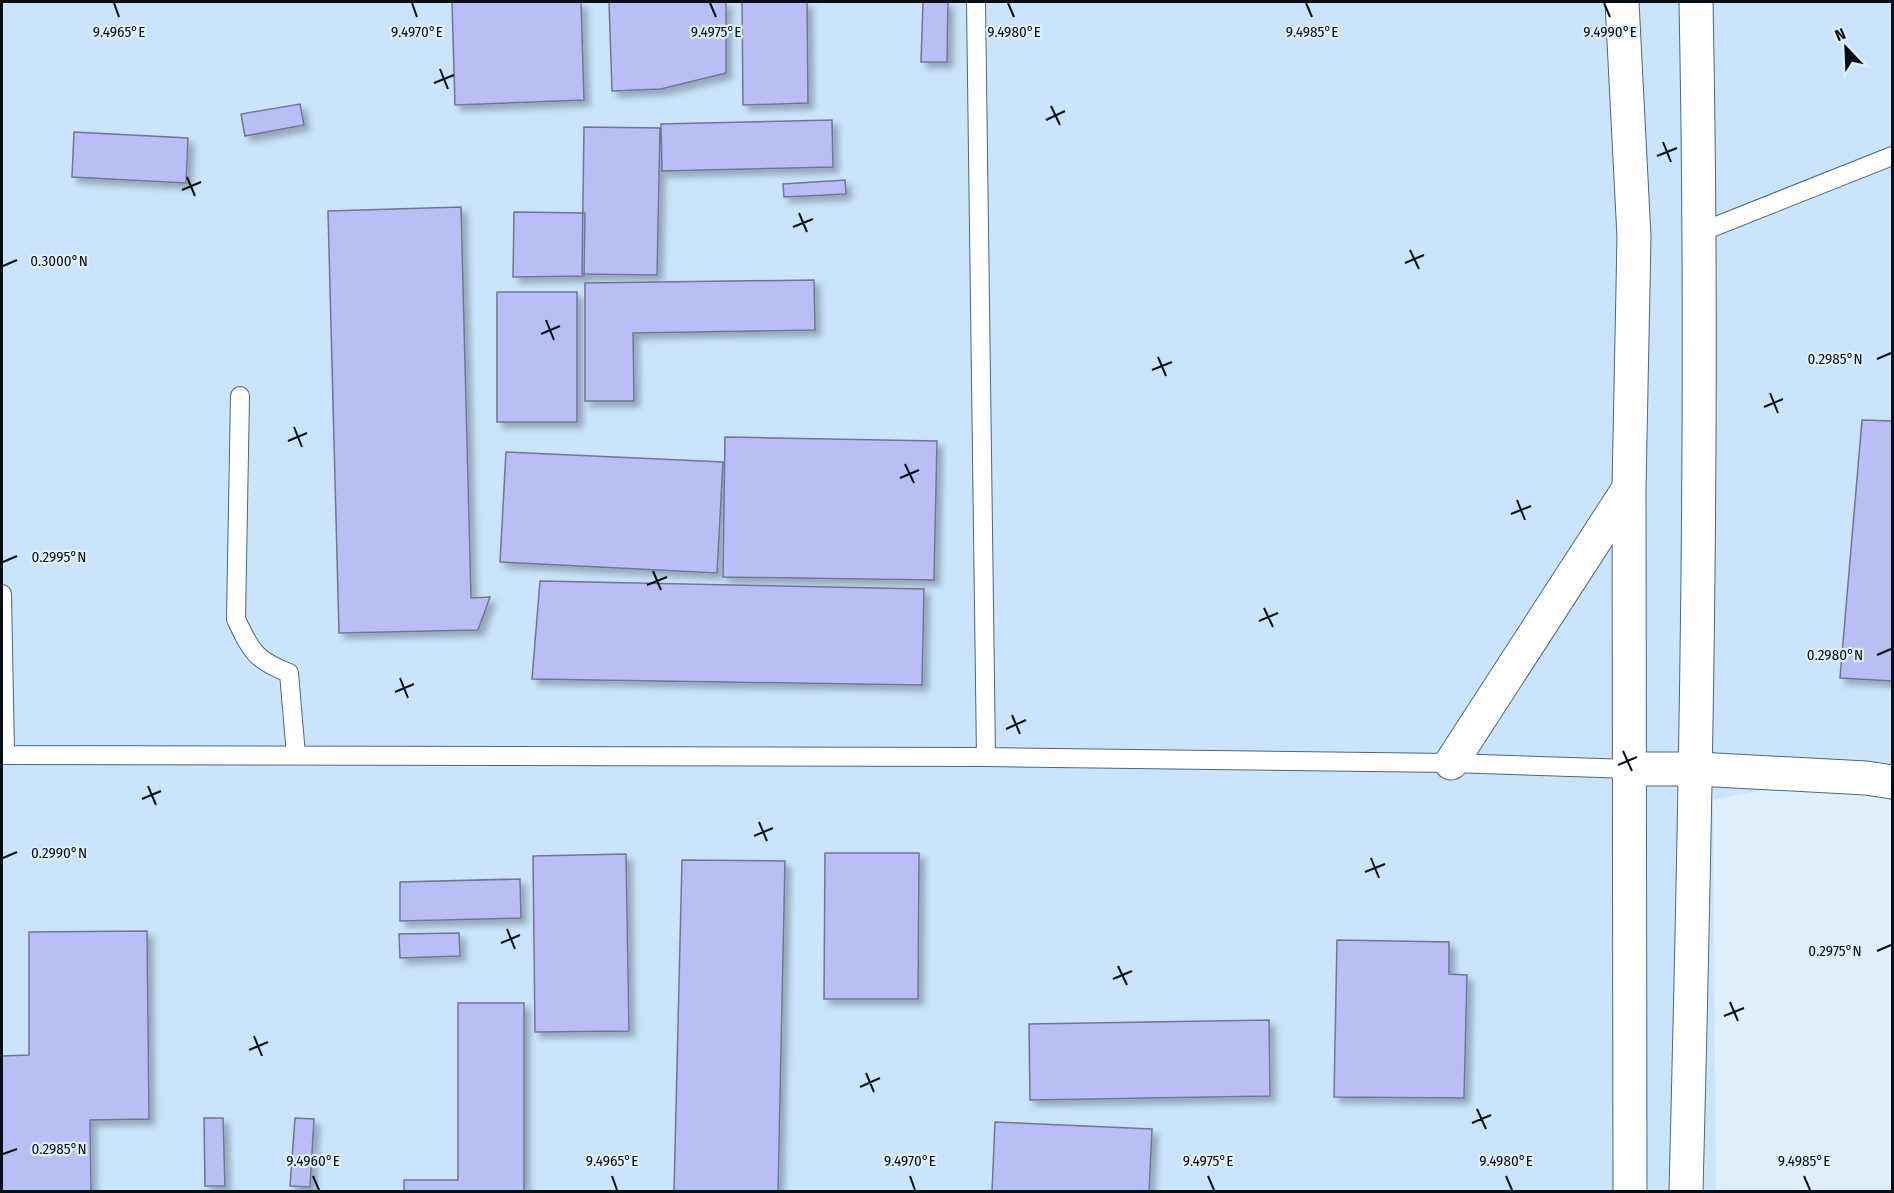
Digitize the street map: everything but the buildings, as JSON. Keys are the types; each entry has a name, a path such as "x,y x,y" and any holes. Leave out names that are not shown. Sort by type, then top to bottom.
{"main road":[{"path":"1623,2 1634,237 1629,488 1630,1191"},
{"path":"1686,1191 1696,769 1701,232 1696,2"},
{"path":"1451,763 1629,488"},
{"path":"1631,769 1696,769 1866,778 1893,782"}],"lane":[{"path":"976,2 986,757"},
{"path":"1701,232 1893,156"},
{"path":"240,396 236,619 252,652 272,666 289,673 296,755"},
{"path":"2,594 3,754 986,757 1451,763 1631,769"}],"shaded area":[{"path":"2,2 1892,2 1892,764 1713,800 1716,1191 2,1192"}]}
